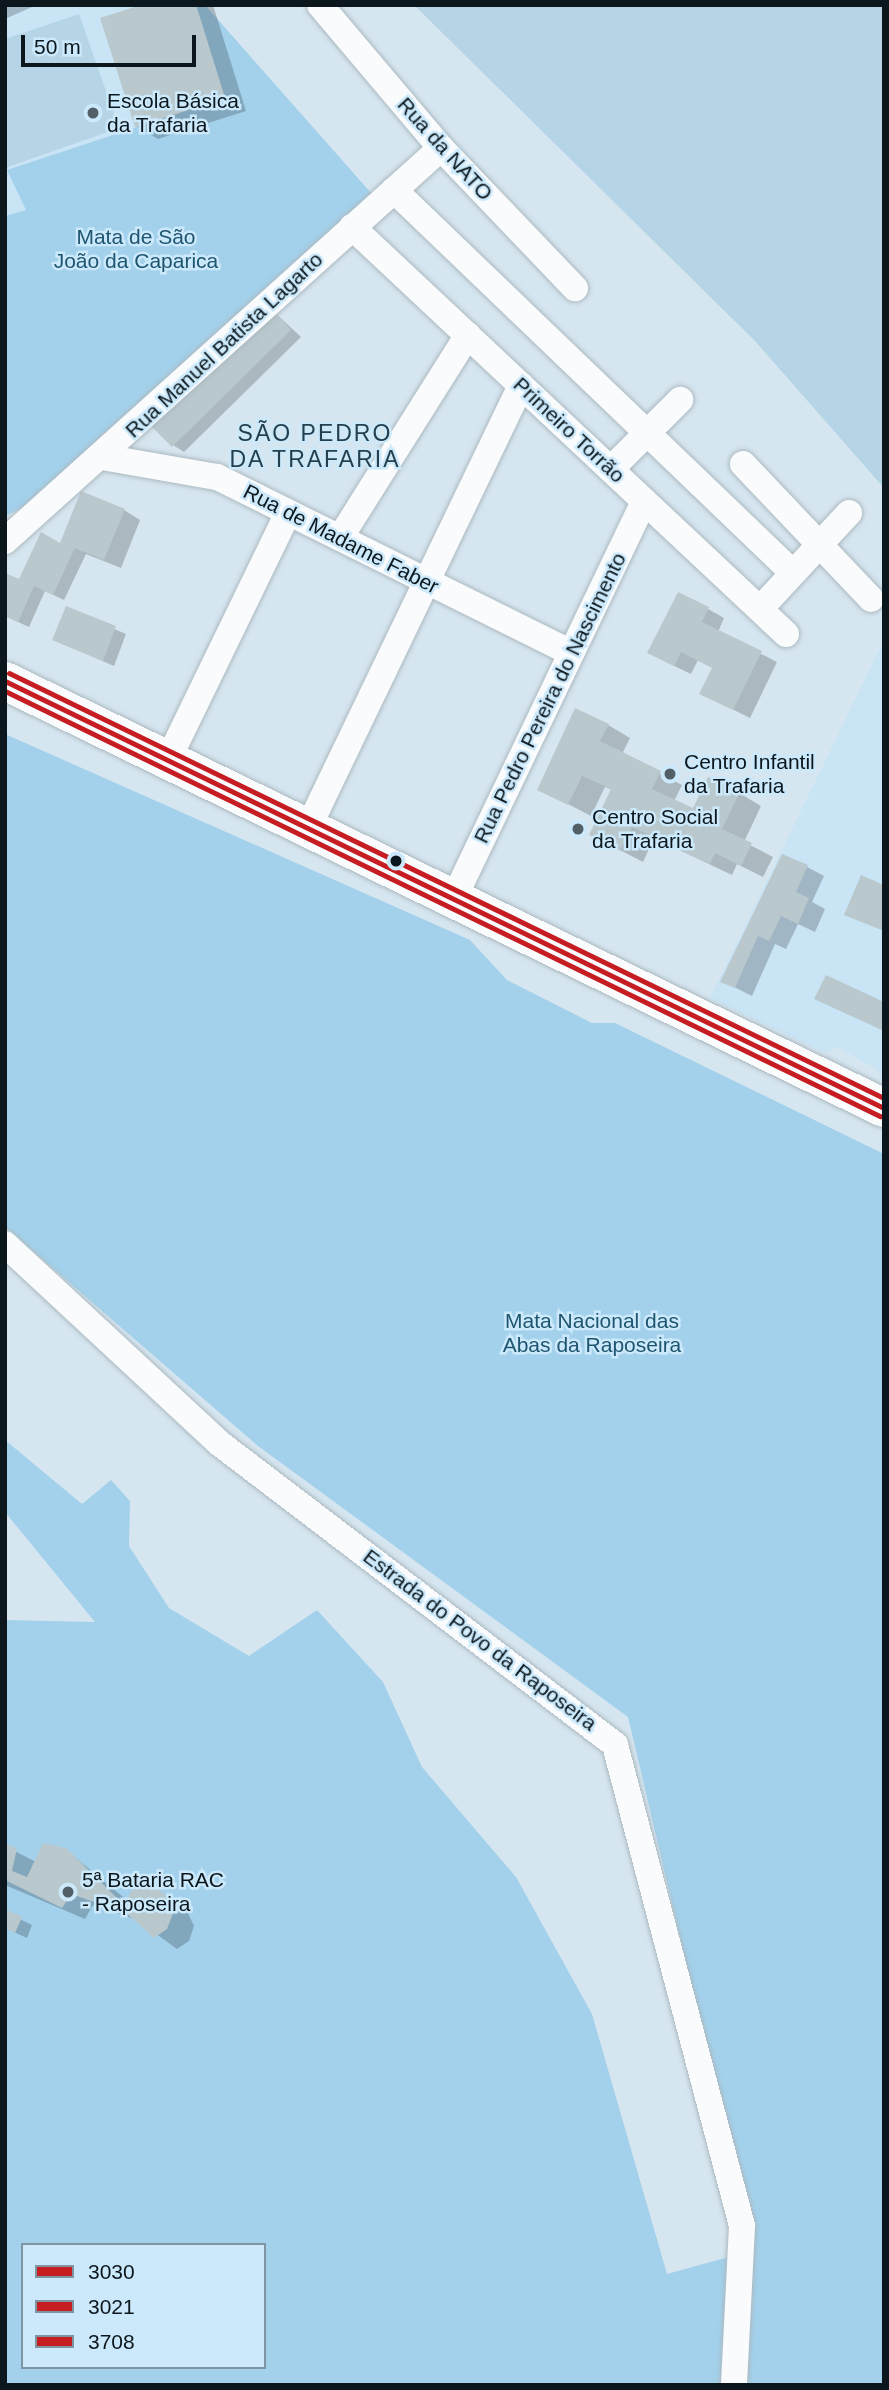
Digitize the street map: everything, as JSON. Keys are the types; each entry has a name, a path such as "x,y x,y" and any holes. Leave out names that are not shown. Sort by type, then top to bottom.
{"main road":[{"path":"5,681 455,896 884,1108"}],"street":[{"name":"Rua da NATO","path":"320,5 441,148 575,288"},
{"name":"Rua Manuel Batista Lagarto","path":"5,541 102,457 441,148"},
{"path":"394,190 793,573"},
{"name":"Primeiro Torrão","path":"352,227 786,634"},
{"path":"340,538 468,335"},
{"path":"309,826 521,385"},
{"path":"611,469 680,400"},
{"name":"Rua de Madame Faber","path":"102,457 217,477 571,653"},
{"path":"743,464 871,599"},
{"name":"Rua Pedro Pereira do Nascimento","path":"455,896 644,500"},
{"path":"168,761 288,513"},
{"path":"760,609 849,513"},
{"name":"Estrada do Povo da Raposeira","path":"5,1244 219,1443 615,1745 742,2226 734,2385"}],"shaded area":[{"name":"Escola Básica da Trafaria","path":"5,5 196,5 225,98 8,170 26,210 5,216"},
{"path":"414,5 884,5 884,488 755,341"},
{"path":"79,14 119,128 5,168 5,39"},
{"path":"884,640 884,1084 878,1070 837,1047 826,1053 710,998"}],"green space":[{"name":"Mata de São João da Caparica","path":"196,5 205,5 372,194 26,506 5,516 5,216 26,210 7,170 225,98"},
{"name":"Mata Nacional das Abas da Raposeira","path":"5,734 470,940 507,980 592,1023 615,1023 884,1154 884,2385 5,2385 5,1620 95,1622 5,1512 5,1440 82,1504 111,1480 130,1501 129,1546 169,1608 249,1656 317,1610 383,1682 422,1767 516,1877 592,2014 667,2274 754,2250 628,1717 258,1446 5,1227"}],"building":[{"path":"141,5 196,5 225,98 135,127 100,18"},
{"path":"271,308 291,330 172,447 150,425"},
{"path":"81,491 125,509 104,560 75,548 53,595 34,586 18,622 5,616 5,573 19,579 41,532 60,543"},
{"path":"678,592 709,607 702,622 762,651 733,710 699,694 712,668 681,652 674,666 647,653"},
{"path":"66,606 116,626 103,661 52,640"},
{"path":"575,708 609,724 600,741 661,771 652,789 693,808 708,777 740,792 722,829 752,843 741,866 715,853 710,864 632,827 620,851 589,835 611,789 582,776 568,805 537,790"},
{"path":"782,854 808,865 796,892 809,898 798,924 781,916 769,941 758,936 735,988 720,982"},
{"path":"861,875 884,885 884,931 844,915"},
{"path":"826,975 884,1002 884,1031 814,999"},
{"name":"5ª Bataria RAC - Raposeira","path":"43,1843 66,1848 124,1905 132,1890 150,1885 165,1894 173,1913 167,1929 154,1938 126,1913 71,1894 62,1908 5,1880 5,1844 17,1848 12,1871 27,1877"},
{"path":"5,1909 22,1917 15,1933 5,1928"}],"transit line":[{"name":"3708","path":"9,673 884,1098"},
{"name":"3030","path":"5,681 884,1108"},
{"name":"3021","path":"5,691 880,1116"}],"place":[{"name":"Escola Básica da Trafaria","path":"93,113"},
{"name":"Centro Infantil da Trafaria","path":"670,774"},
{"name":"Centro Social da Trafaria","path":"578,829"},
{"name":"5ª Bataria RAC - Raposeira","path":"68,1892"}],"district":[{"name":"SÃO PEDRO DA TRAFARIA","path":"315,446"}]}
